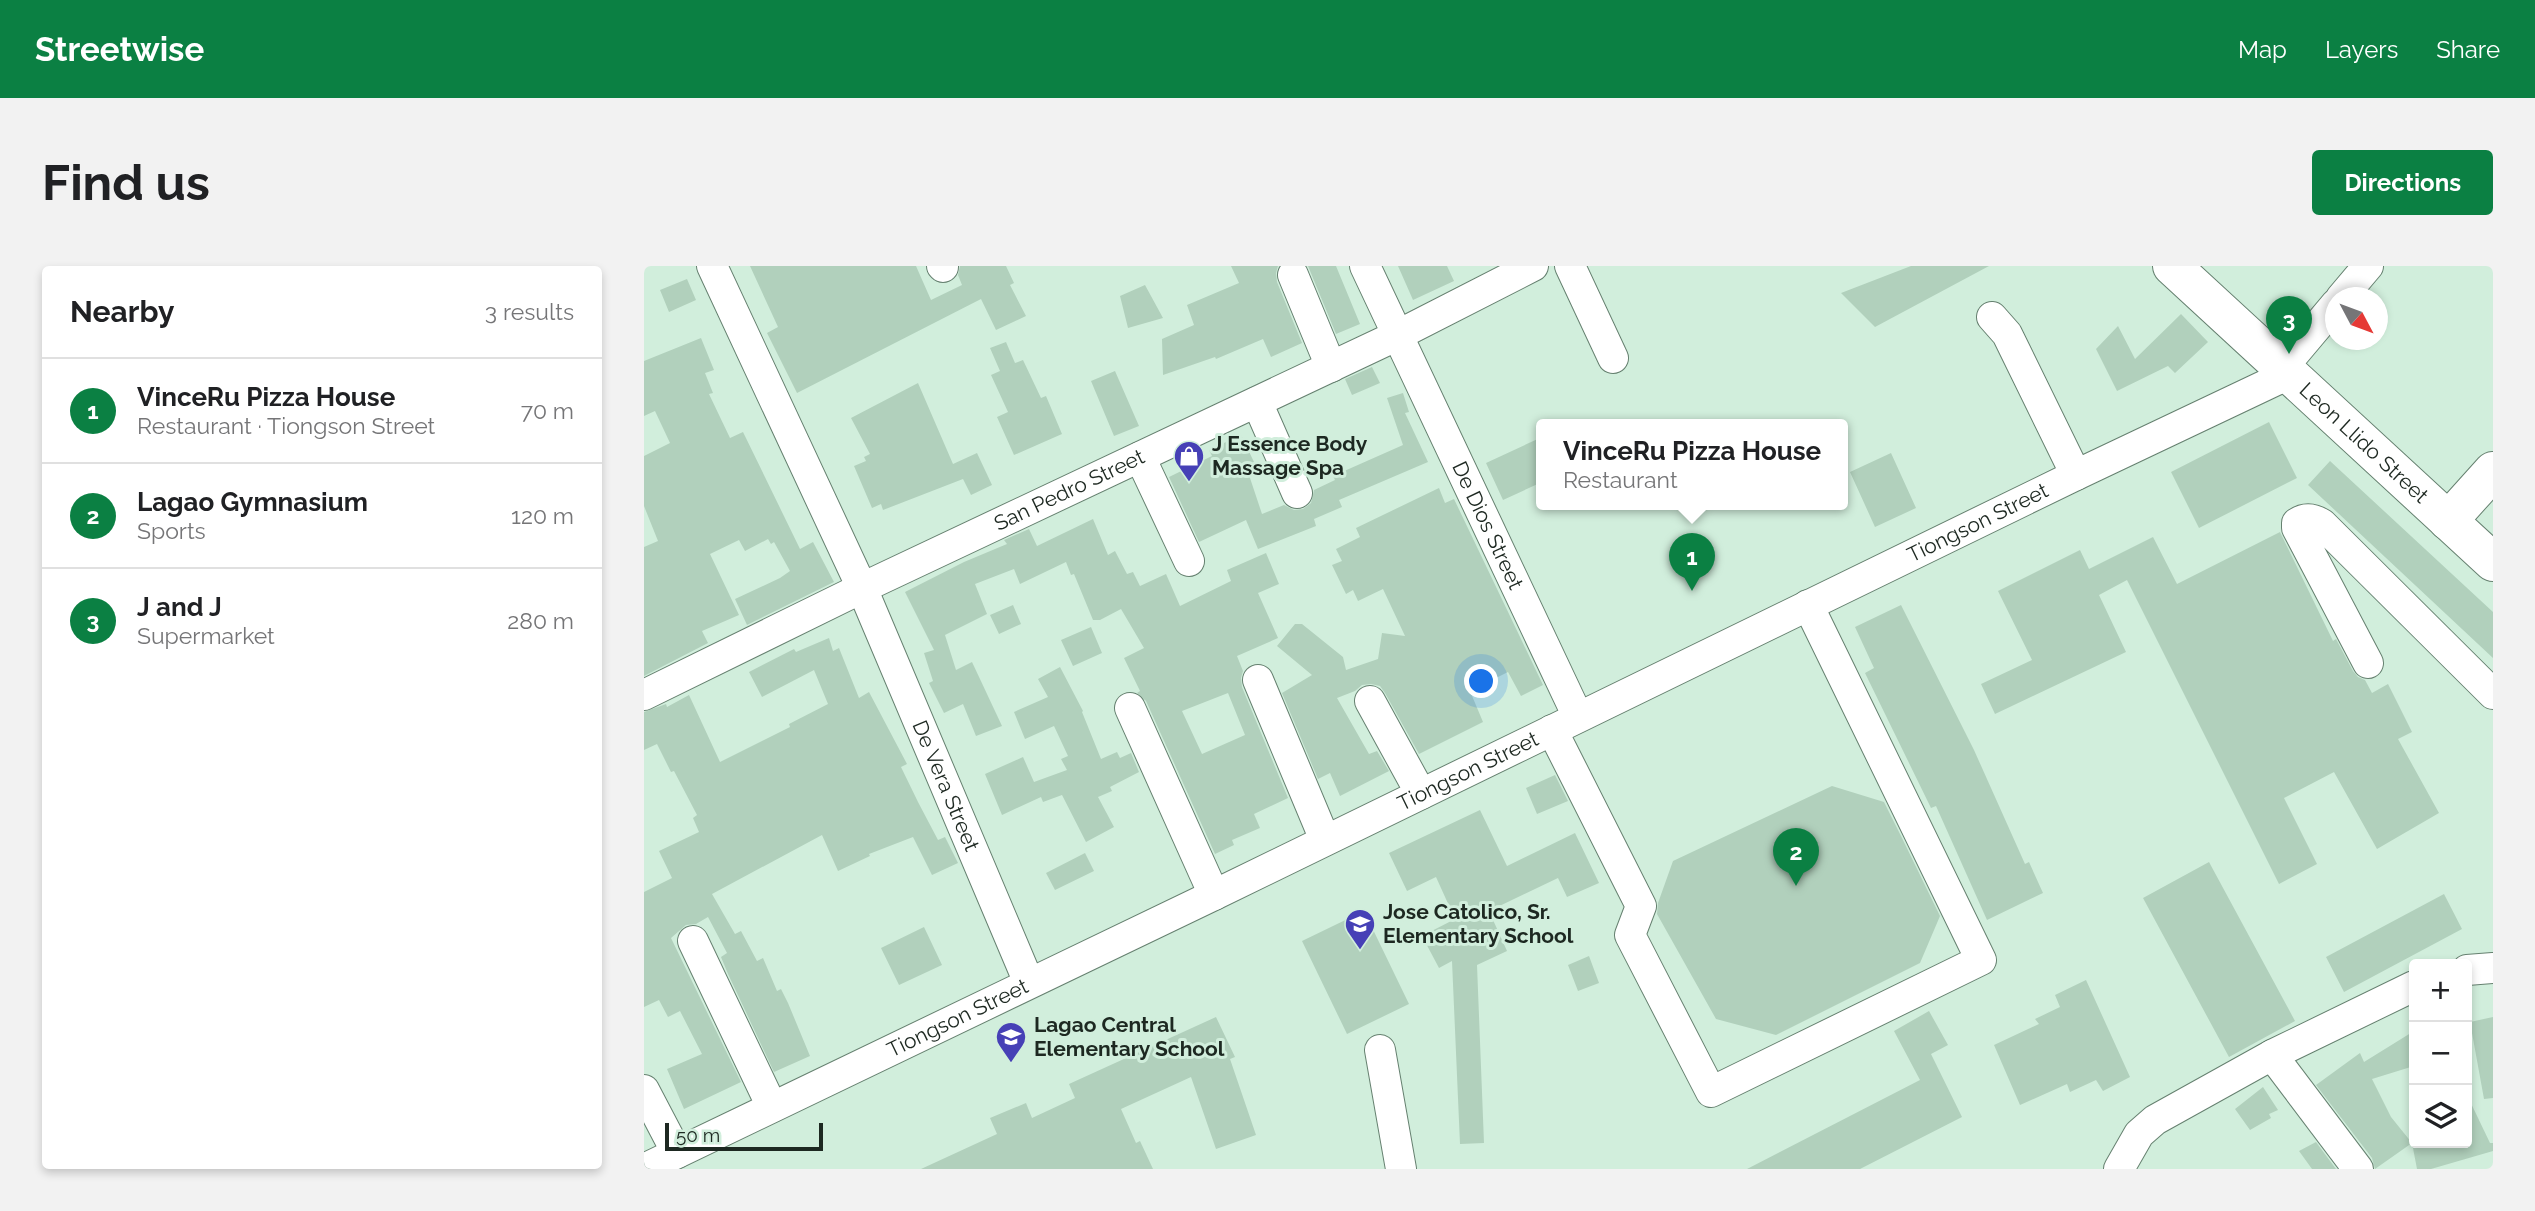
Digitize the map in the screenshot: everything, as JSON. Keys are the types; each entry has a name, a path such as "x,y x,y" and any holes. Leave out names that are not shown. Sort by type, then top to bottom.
{"main road":[{"name":"Leon Llido Street","path":"2172,266 2493,562"},
{"path":"2448,521 2493,471"}],"street":[{"name":"De Vera Street","path":"712,266 862,588 1029,984"},
{"name":"De Dios Street","path":"1365,266 1578,717"},
{"name":"San Pedro Street","path":"644,695 862,588 1396,336 1533,266"},
{"path":"1570,266 1613,358"},
{"path":"2350,287 2368,266"},
{"path":"1293,275 1331,367"},
{"path":"1992,317 2007,334 2076,475"},
{"path":"2287,370 2325,319"},
{"name":"Tiongson Street","path":"644,1169 1214,895 2287,370"},
{"path":"1257,402 1297,493"},
{"path":"1140,457 1189,562"},
{"path":"2368,663 2297,528 2297,523 2301,520 2313,519 2322,524 2493,694"},
{"path":"1552,730 1641,906 1630,935 1712,1092 1981,960 1808,605"},
{"path":"1258,680 1325,840"},
{"path":"1370,701 1421,794"},
{"path":"1130,708 1214,895"},
{"path":"693,941 772,1107"},
{"path":"2472,970 2493,968"},
{"path":"2119,1169 2139,1134 2155,1120 2272,1055 2409,988"},
{"path":"1380,1050 1401,1169"},
{"path":"2272,1055 2358,1169"},
{"path":"644,1090 677,1153"}],"building":[{"path":"750,266 916,266 931,300 962,285 958,275 960,266 1006,266 1014,283 1010,285 1026,316 996,330 981,299 797,393 767,333 778,327"},
{"path":"1231,266 1278,266 1277,282 1302,343 1271,357 1263,339 1216,359 1215,357 1163,375 1162,339 1194,325 1187,305 1239,283"},
{"path":"1308,266 1336,266 1360,324 1336,334"},
{"path":"1398,266 1447,266 1454,281 1413,300"},
{"path":"1911,266 1989,266 1875,327 1841,293"},
{"path":"687,279 696,300 669,312 660,290"},
{"path":"1145,285 1163,318 1128,328 1120,296"},
{"path":"2181,314 2208,342 2175,373 2168,366 2117,391 2096,349 2118,326 2135,359"},
{"path":"701,338 714,370 705,373 713,393 709,394 730,438 743,432 800,549 813,542 834,582 747,625 735,599 790,571 774,542 771,544 768,539 745,551 739,540 710,554 739,615 702,631 708,643 644,676 644,547 658,541 644,506 644,456 670,443 655,411 644,416 644,361"},
{"path":"1006,342 1015,363 1023,360 1041,398 1046,396 1062,434 1014,455 997,417 1008,412 991,375 1000,371 990,348"},
{"path":"1372,367 1380,383 1352,395 1345,379"},
{"path":"1115,371 1139,426 1114,436 1091,381"},
{"path":"918,383 953,464 977,453 992,485 971,495 963,479 883,510 881,504 872,508 854,466 866,461 864,457 870,454 851,418"},
{"path":"1403,393 1409,412 1405,413 1428,462 1339,500 1342,507 1314,519 1316,526 1258,549 1246,520 1199,542 1169,477 1212,456 1209,450 1241,435 1254,462 1246,466 1262,514 1284,505 1294,510 1303,509 1311,503 1314,490 1335,480 1333,476 1403,445 1387,398"},
{"path":"2269,422 2297,478 2199,528 2171,472"},
{"path":"1536,440 1536,485 1503,500 1486,463"},
{"path":"1891,453 1916,508 1875,527 1850,472"},
{"path":"2330,461 2493,612 2493,658 2308,485"},
{"path":"1439,488 1445,503 1454,499 1543,685 1521,696 1508,672 1470,691 1483,722 1419,754 1380,686 1362,685 1337,698 1369,754 1377,751 1389,771 1340,796 1330,773 1318,779 1282,693 1312,675 1277,646 1295,624 1302,624 1343,657 1346,670 1378,659 1382,633 1405,636 1383,589 1358,601 1353,590 1346,594 1332,565 1342,561 1336,549 1360,537 1356,528"},
{"path":"1093,519 1108,555 1115,551 1127,574 1133,572 1140,586 1166,574 1180,606 1231,581 1227,570 1266,553 1279,584 1258,593 1278,638 1237,656 1243,671 1242,687 1288,798 1254,814 1260,828 1232,840 1234,845 1215,854 1146,701 1137,693 1140,691 1124,658 1144,648 1121,609 1100,620 1093,620 1074,574 1071,575 1066,562 1020,584 1014,569 975,584 987,614 945,635 956,670 972,662 1002,726 976,736 963,704 944,713 929,683 933,681 924,653 934,650 905,592 1007,544 1004,540 1029,529 1037,546","holes":["1228,693 1245,735 1202,754 1182,711"]},
{"path":"2280,532 2333,641 2336,639 2353,671 2365,680 2372,693 2388,684 2412,732 2398,739 2439,813 2377,849 2334,772 2284,798 2317,864 2279,884 2127,580 2099,595 2126,652 1995,714 1981,684 2032,660 1998,591 2080,550 2089,569 2153,537 2177,584"},
{"path":"1013,605 1021,624 999,634 990,615"},
{"path":"1901,605 1974,750 2025,864 2029,862 2043,893 1987,920 1936,806 1931,808 1865,673 1874,668 1855,627"},
{"path":"1091,627 1102,653 1073,666 1061,640"},
{"path":"829,638 833,651 839,648 859,698 869,692 907,764 901,767 918,802 938,840 945,837 958,863 932,875 913,837 869,854 870,856 838,871 822,835 712,894 735,934 741,931 757,961 763,958 777,991 781,989 788,1003 810,1056 774,1072 728,974 721,957 727,953 708,917 696,924 686,925 671,938 741,1082 684,1109 667,1069 702,1054 680,1011 668,1017 659,1000 644,1007 644,892 672,878 659,851 699,832 693,818 697,815 657,744 644,750 644,712 666,704 667,707 689,695 720,762 790,727 789,724 828,704 814,670 762,697 749,672 794,649 796,652"},
{"path":"1060,667 1083,711 1101,759 1117,752 1120,758 1131,753 1139,772 1110,787 1112,791 1098,797 1114,827 1086,842 1062,795 1043,802 1041,797 1002,815 985,774 1023,757 1034,782 1067,770 1061,759 1068,756 1054,726 1025,739 1014,712 1048,697 1038,679"},
{"path":"1555,775 1568,801 1537,814 1526,788"},
{"path":"1832,786 1884,802 1902,838 1940,916 1920,963 1776,1035 1716,1019 1657,914 1658,903 1673,861"},
{"path":"1480,810 1507,866 1575,833 1599,883 1567,897 1558,878 1489,911 1507,951 1477,965 1484,1143 1460,1144 1452,961 1439,968 1422,936 1455,919 1436,877 1407,891 1389,853"},
{"path":"1085,853 1094,871 1055,890 1046,873"},
{"path":"2209,862 2295,1021 2229,1057 2143,898"},
{"path":"2444,894 2462,929 2344,992 2326,957"},
{"path":"1364,911 1409,1004 1347,1034 1302,941"},
{"path":"924,927 942,965 899,985 881,948"},
{"path":"1589,956 1599,983 1578,991 1568,965"},
{"path":"2086,980 2130,1077 2103,1091 2096,1080 2070,1092 2067,1084 2020,1105 1994,1045 2039,1024 2035,1019 2060,1007 2055,995"},
{"path":"1929,1011 1948,1045 1931,1054 1962,1117 1860,1169 1747,1169 1920,1080 1894,1031"},
{"path":"1216,1017 1235,1057 1230,1059 1256,1135 1216,1149 1191,1077 1121,1109 1136,1143 1140,1141 1153,1169 921,1169 997,1134 990,1118 1026,1103 1032,1118 1075,1098 1069,1084"},
{"path":"2493,1017 2493,1098 2484,1099 2472,1022"},
{"path":"2409,1034 2409,1068 2372,1079 2391,1117 2409,1139 2409,1145 2375,1169 2372,1158 2316,1085 2360,1053 2364,1062"},
{"path":"2263,1087 2278,1110 2269,1114 2271,1118 2250,1130 2235,1109"},
{"path":"2472,1105 2490,1143 2493,1143 2493,1151 2431,1169 2417,1169 2413,1148 2472,1148"},
{"path":"2316,1142 2336,1169 2312,1169 2299,1151"}],"place":[{"name":"J and J","path":"2289,354"},
{"name":"J Essence Body Massage Spa","path":"1189,483"},
{"name":"VinceRu Pizza House","path":"1692,591"},
{"name":"Lagao Gymnasium","path":"1796,886"},
{"name":"Jose Catolico, Sr. Elementary School","path":"1360,951"},
{"name":"Lagao Central Elementary School","path":"1011,1064"}]}
